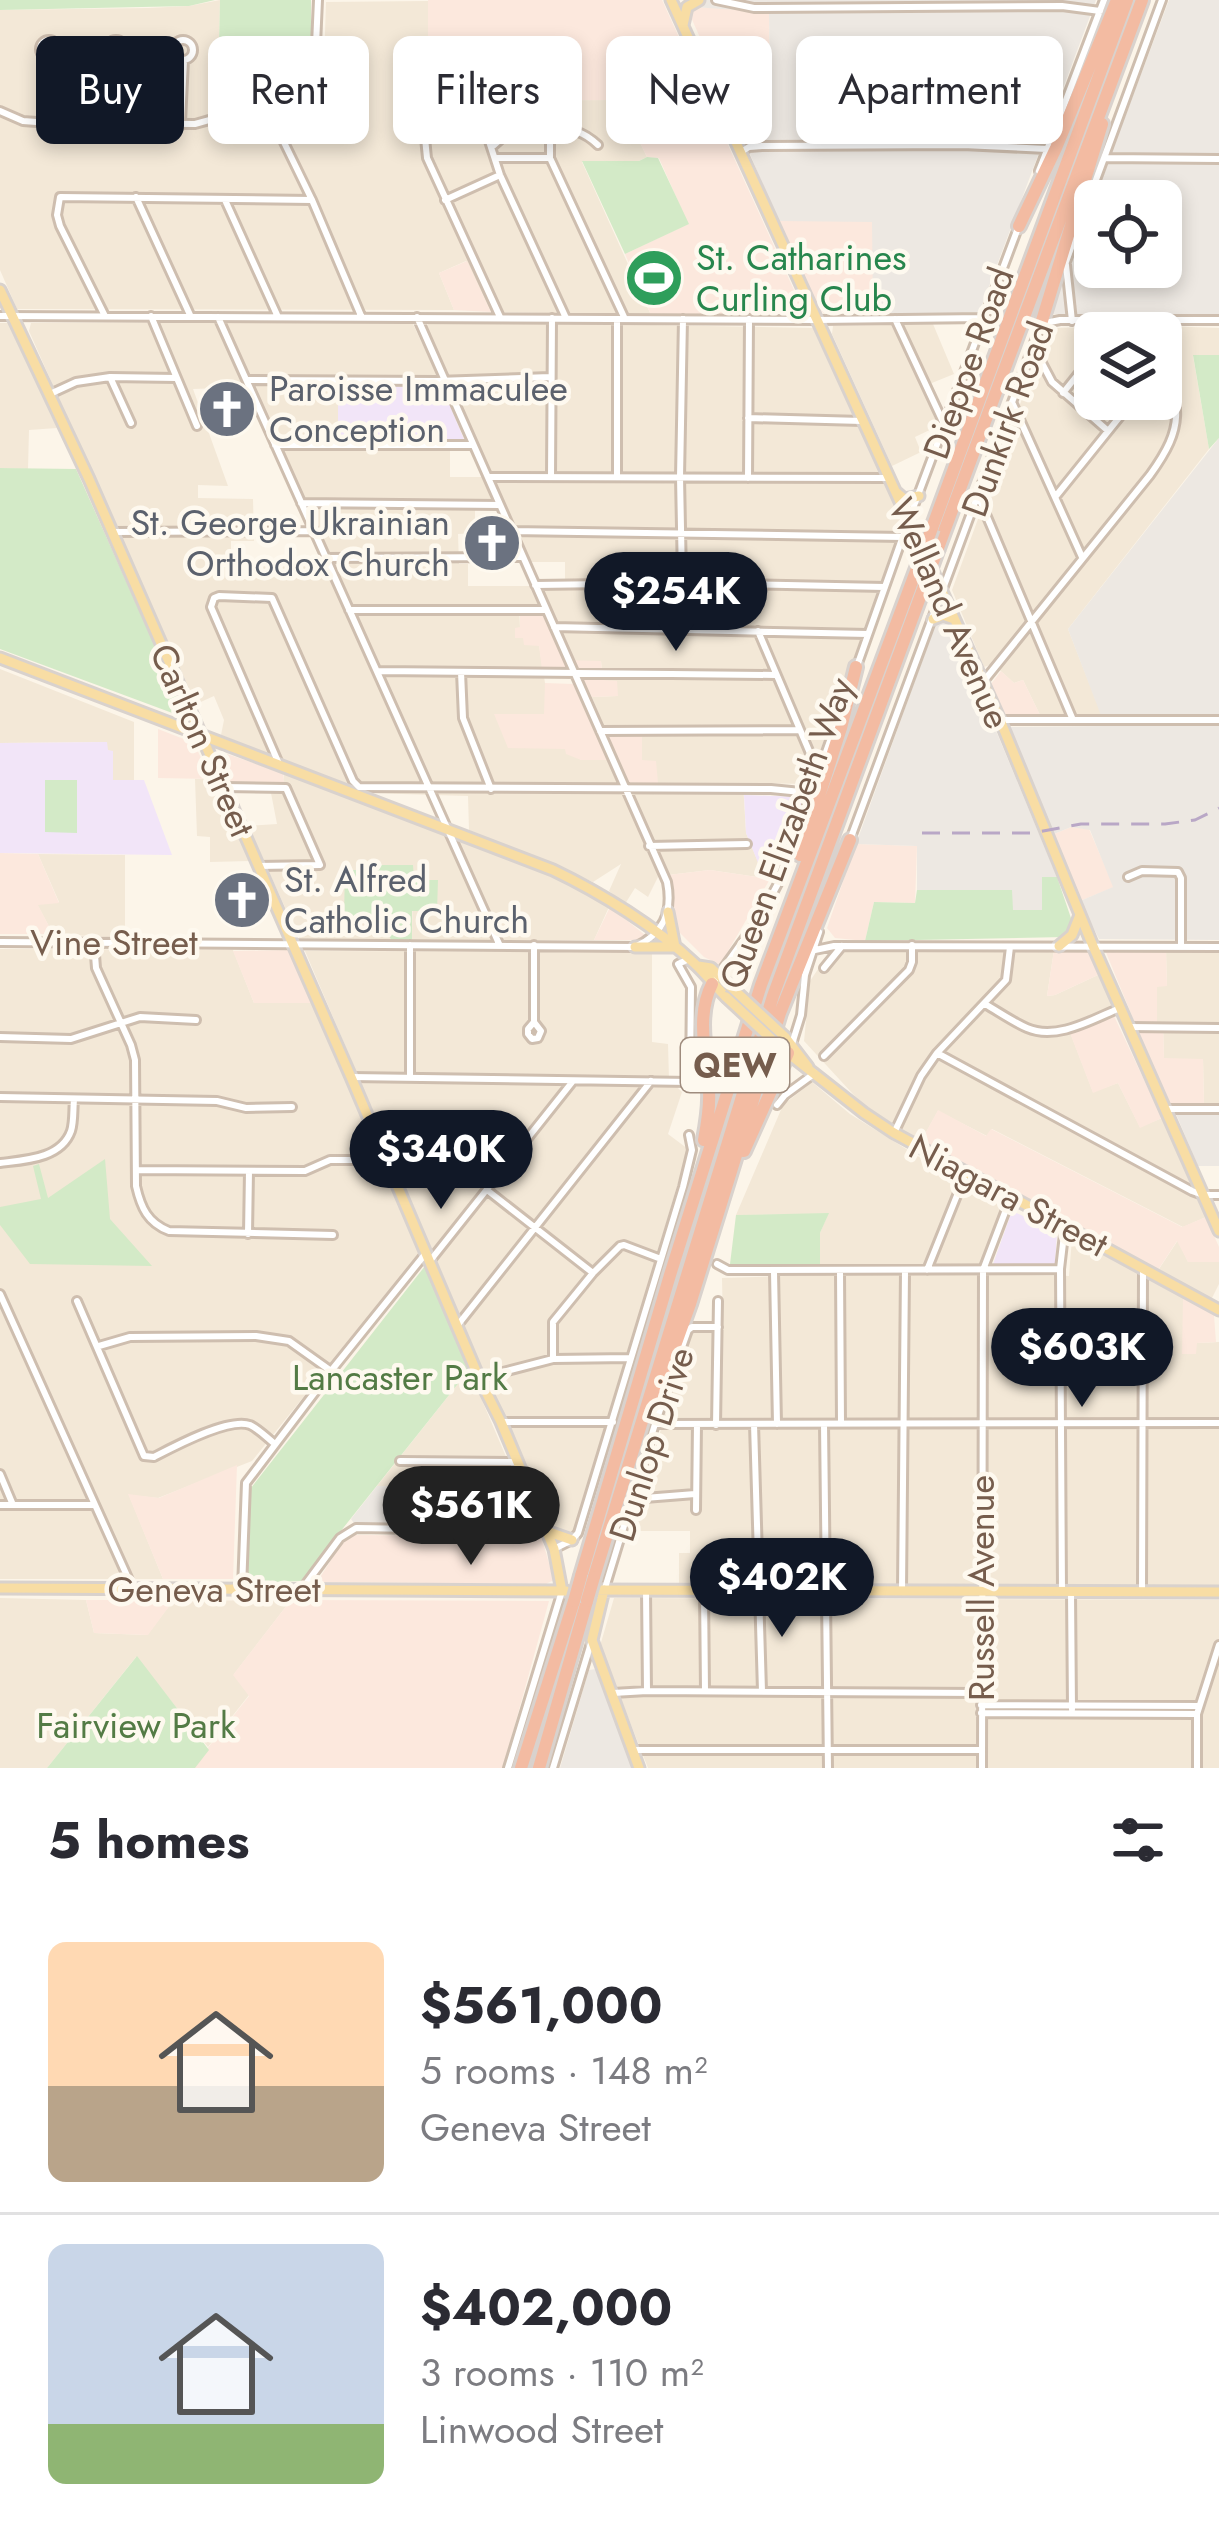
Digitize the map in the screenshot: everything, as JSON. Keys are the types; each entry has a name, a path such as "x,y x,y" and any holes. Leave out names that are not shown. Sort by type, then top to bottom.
{"highway":[{"path":"1019,226 1117,0"},
{"name":"Queen Elizabeth Way","path":"587,1577 670,1275 774,949 1126,0"},
{"name":"Queen Elizabeth Way","path":"521,1768 574,1598 587,1577 638,1431 773,996 1142,0"},
{"path":"1041,324 1113,78"},
{"path":"774,949 856,667"},
{"path":"638,1431 655,1402 690,1304 786,997 850,840"},
{"path":"670,1275 709,1107 704,1022 706,995 716,979"},
{"path":"721,1203 786,1045"},
{"name":"Queen Elizabeth Way","path":"539,1768 574,1598"}],"main road":[{"name":"Welland Avenue","path":"671,0 1000,720 1219,1231"},
{"path":"682,25 687,7 699,0"},
{"name":"Carlton Street","path":"0,290 6,317 50,394 259,866 574,1598"},
{"path":"897,493 904,499 919,496"},
{"path":"933,619 943,615 954,619"},
{"name":"Niagara Street","path":"0,658 586,886 716,979 800,1064 864,1113 1219,1310"},
{"path":"168,721 182,710 182,695"},
{"path":"215,766 216,752 238,748"},
{"path":"635,947 675,947 668,912"},
{"path":"1059,946 1072,935 1080,915"},
{"path":"545,1531 572,1540"},
{"name":"Geneva Street","path":"0,1588 302,1589 574,1598 604,1590 1219,1592"},
{"name":"Dunlop Drive","path":"592,1640 604,1590"},
{"path":"592,1640 639,1768"}],"street":[{"path":"316,36 318,0"},
{"path":"716,0 754,8 1100,10"},
{"name":"Dieppe Road","path":"716,979 774,892 1104,0"},
{"name":"Dunkirk Road","path":"1048,305 1162,0"},
{"path":"0,111 36,122"},
{"path":"598,145 586,134 560,130 550,141 550,158 621,318 617,477"},
{"path":"285,144 362,318"},
{"path":"425,144 445,200 500,317"},
{"path":"493,146 500,176 566,318"},
{"path":"740,152 762,146 1048,148"},
{"path":"496,158 550,158"},
{"path":"1104,158 1219,159"},
{"path":"445,200 500,176"},
{"path":"105,316 60,226 60,197 312,200"},
{"path":"136,197 191,316"},
{"path":"224,199 278,317"},
{"path":"1041,324 1072,321 1066,262"},
{"path":"1048,305 1051,316 1060,320"},
{"path":"151,316 197,426"},
{"path":"218,316 500,946"},
{"path":"6,317 984,318"},
{"path":"417,317 667,882 664,925 635,947"},
{"path":"550,477 552,318"},
{"path":"683,319 683,629"},
{"path":"748,319 748,478"},
{"path":"895,319 944,425"},
{"path":"1182,320 1219,320"},
{"name":"Dunkirk Road","path":"786,1045 801,1015 805,975 850,840 1041,324"},
{"path":"1033,346 1052,382 1107,430"},
{"path":"50,394 76,382 110,377 176,378"},
{"path":"110,377 131,423"},
{"path":"246,380 550,377"},
{"path":"1064,393 1074,380"},
{"path":"1012,402 1082,558"},
{"path":"748,418 862,421"},
{"path":"1056,496 1116,420"},
{"path":"982,682 1150,475 1172,442 1176,420"},
{"path":"275,445 473,446"},
{"path":"488,477 889,478"},
{"path":"978,495 1073,720"},
{"path":"301,503 500,505"},
{"path":"112,532 313,531"},
{"path":"512,531 903,537"},
{"path":"326,558 523,557"},
{"path":"535,585 885,587"},
{"path":"278,764 211,607 219,596 272,598 359,787 812,793"},
{"path":"349,610 546,610"},
{"path":"554,627 868,634"},
{"path":"757,630 820,770"},
{"path":"376,670 776,675"},
{"path":"461,672 463,718 491,788"},
{"path":"1000,720 1219,720"},
{"path":"599,731 799,730"},
{"path":"224,787 286,788 320,865 259,866"},
{"path":"649,845 747,844"},
{"path":"1128,878 1142,871 1178,872 1181,946"},
{"path":"820,931 838,946"},
{"name":"Vine Street","path":"0,942 635,947"},
{"path":"94,942 96,968 135,1060 136,1170 140,1206 152,1222 169,1231 334,1235"},
{"path":"410,945 410,1078"},
{"path":"533,945 534,1022"},
{"path":"824,968 838,946"},
{"path":"812,952 838,946 1219,946"},
{"path":"824,1056 909,970 912,946"},
{"path":"894,1133 937,1053 1006,980 1010,946"},
{"path":"351,1077 690,1082 692,987 678,964 694,963"},
{"path":"985,1004 1041,1032 1069,1029 1120,1007"},
{"path":"0,1036 71,1039 140,1017 196,1020"},
{"path":"1129,1027 1219,1028"},
{"path":"937,1053 1203,1195 1219,1195"},
{"path":"777,1105 811,1070"},
{"path":"242,1589 246,1483 331,1371 573,1081"},
{"path":"457,1326 651,1081"},
{"path":"0,1097 292,1107"},
{"path":"0,1162 28,1161 56,1149 71,1130 74,1100"},
{"path":"1165,1109 1219,1109"},
{"path":"554,1549 578,1533 662,1260 692,1150 689,1136"},
{"path":"136,1170 305,1171 330,1160 385,1160"},
{"path":"248,1234 249,1171"},
{"path":"927,1270 966,1173"},
{"path":"486,1189 593,1273"},
{"name":"Russell Avenue","path":"982,1768 983,1270 1013,1199"},
{"path":"1065,1226 1060,1268 1061,1424 1072,1709"},
{"path":"553,1359 553,1322 593,1273 624,1245 662,1260"},
{"path":"717,1264 728,1270 1060,1268"},
{"path":"1142,1591 1143,1268"},
{"path":"774,1270 777,1424"},
{"path":"902,1590 905,1270"},
{"path":"840,1271 841,1424"},
{"path":"0,1294 133,1588"},
{"path":"77,1300 144,1456 154,1457 238,1424 249,1424 275,1444"},
{"path":"716,1424 718,1301"},
{"name":"Dunlop Drive","path":"604,1590 690,1328 718,1327"},
{"path":"98,1347 130,1337 256,1336 289,1341 331,1371"},
{"path":"478,1378 553,1359 630,1358"},
{"path":"501,1422 613,1422"},
{"path":"655,1424 1219,1424"},
{"path":"696,1510 697,1424"},
{"path":"754,1424 762,1691"},
{"path":"824,1424 828,1768"},
{"path":"400,1461 517,1462"},
{"path":"0,1474 13,1505"},
{"path":"632,1499 695,1494"},
{"path":"0,1505 94,1505"},
{"path":"302,1589 340,1538 356,1528 545,1531"},
{"path":"646,1590 647,1691"},
{"path":"704,1590 705,1691"},
{"path":"508,1768 574,1598"},
{"name":"Dunlop Drive","path":"553,1768 592,1640"},
{"path":"1197,1768 1198,1710 1219,1645"},
{"path":"610,1694 981,1693"},
{"path":"981,1709 1198,1710"},
{"path":"632,1750 982,1750"}],"shaded area":[{"path":"220,0 219,36 208,36 208,144 369,144 369,36 325,36 326,2 428,1 428,36 393,36 393,144 582,144 582,100 606,100 606,144 641,144 647,157 582,162 651,315 491,312 466,261 439,273 454,310 17,309 0,270 0,10 189,6"},
{"path":"428,0 662,0 678,36 606,36 606,100 582,100 582,36 428,36"},
{"path":"687,0 1096,0 1063,88 1063,36 796,36 796,144 1042,144 978,316 873,313 872,222 778,221 746,144 772,144 769,12 693,7"},
{"path":"1169,0 1219,0 1219,316 1051,314 1074,253 1074,288 1182,288 1182,180 1101,180"},
{"path":"693,7 769,11 769,36 699,36 690,15"},
{"path":"641,144 728,144 804,312 651,315 625,254 688,224 659,158 647,157"},
{"path":"778,221 873,221 873,313 819,310"},
{"path":"467,261 491,312 454,310 439,273"},
{"path":"429,321 813,328 903,523 808,784 743,783 746,833 770,879 710,870 668,875 627,783 658,783 642,761 606,733 592,697 617,696 603,681 601,661 575,661 541,589 565,588 565,562 529,562 427,326"},
{"path":"412,322 438,377 338,376 338,450 450,449 450,477 482,477 494,501 475,500 475,533 458,534 459,564 468,564 468,586 529,586 539,606 519,607 516,638 539,645 545,683 545,714 495,715 581,760 607,760 659,875 648,897 635,888 625,904 609,891 621,864 593,882 469,830 468,796 368,793 221,735 224,720 214,696 194,705 29,331 31,323","holes":["252,387 330,556 318,566 231,566 231,541 254,541 253,499 198,498 198,485 228,486 193,389"]},
{"path":"0,323 8,323 57,428 29,430 28,469 0,468"},
{"path":"933,324 954,374 922,387 938,426 915,437 921,452 892,466 832,334 833,326"},
{"path":"1182,327 1219,328 1219,355 1193,356 1209,449 1068,629 1102,716 1040,715 1023,680 1014,683 993,664 984,667 952,590 1048,328 1074,328 1074,420 1182,420"},
{"path":"338,386 442,387 466,444 338,444"},
{"path":"1219,438 1219,940 1099,939 1080,901 1113,887 1090,830 1071,827 1054,834 1010,727 1105,726 1068,629"},
{"path":"542,614 564,660 601,661 603,680 617,681 618,696 592,697 579,671 542,670 539,646 524,645 523,638 515,638 515,628 520,627 520,615"},
{"path":"937,620 951,623 1057,877 1042,878 1042,911 1012,910 1011,890 917,890 917,846 856,844"},
{"path":"0,669 134,722 134,780 113,780 113,752 107,750 107,742 0,743"},
{"path":"1001,671 1014,683 1023,680 1040,715 1003,715 991,684"},
{"path":"545,683 573,684 595,733 642,735 642,760 656,761 658,783 627,783 617,760 581,760 565,749 508,748 494,714 544,714"},
{"path":"158,729 194,743 211,779 158,778"},
{"path":"107,742 108,750 113,751 113,780 144,780 172,855 0,853 0,743"},
{"path":"224,753 283,773 284,785 229,784 218,760"},
{"path":"284,773 581,888 609,907 594,940 412,940 413,866 382,917 391,940 300,940 248,826 277,824 271,793 259,785 283,785"},
{"path":"195,779 211,779 250,861 210,862 210,837 197,836"},
{"path":"744,795 804,797 770,879 761,870 746,833"},
{"path":"1071,827 1089,829 1114,887 1080,901 1054,834"},
{"path":"856,844 917,846 915,903 874,902 865,941 835,938 827,928"},
{"path":"0,853 38,854 59,903 38,905 53,934 0,934"},
{"path":"38,854 125,855 125,938 53,934 37,904 59,902"},
{"path":"710,870 770,879 720,965 704,957 674,927 668,875"},
{"path":"610,907 645,935 645,937 594,940"},
{"path":"0,949 233,950 254,1003 314,1003 420,1252 252,1461 158,1498 129,1495 163,1579 0,1579"},
{"path":"291,950 314,1003 254,1003 233,951"},
{"path":"831,950 1054,950 1047,996 1098,975 1113,1007 1068,1027 1093,1092 1118,1083 1140,1127 1162,1118 1206,1217 1183,1227 992,1129 987,1136 938,1111 920,1143 863,1105 804,1041 810,981"},
{"path":"1054,950 1088,950 1098,975 1047,996"},
{"path":"1105,950 1166,950 1167,986 1157,987 1164,1058 1203,1059 1204,1105 1169,1106"},
{"path":"1166,950 1219,951 1219,1105 1204,1105 1203,1059 1164,1059 1157,986 1167,985"},
{"path":"305,951 652,952 652,1042 668,1044 669,1079 682,1092 668,1134 688,1149 574,1534 552,1533"},
{"path":"1114,1016 1162,1118 1140,1128 1118,1083 1093,1093 1070,1033"},
{"path":"812,1082 850,1114 1004,1204 981,1274 1069,1276 1072,1238 1183,1298 1183,1353 1197,1343 1219,1342 1219,1586 679,1584 679,1553 690,1553 690,1531 630,1531 691,1331 723,1330 722,1278 820,1275 820,1233 828,1214 736,1215 783,1105"},
{"path":"938,1110 986,1136 991,1129 1182,1227 1206,1217 1219,1247 1219,1262 1188,1262 1177,1241 1158,1270 920,1143"},
{"path":"1176,1114 1219,1115 1219,1166 1198,1166"},
{"path":"1012,1211 1057,1232 1055,1265 993,1264"},
{"path":"1178,1240 1188,1262 1219,1262 1219,1284 1211,1300 1159,1269"},
{"path":"1183,1298 1214,1315 1216,1342 1197,1343 1196,1354 1182,1354"},
{"path":"469,1370 536,1527 508,1528 491,1487 377,1486"},
{"path":"237,1465 233,1579 163,1579 128,1494 159,1498"},
{"path":"377,1486 491,1487 508,1528 356,1526 351,1519"},
{"path":"347,1535 541,1536 554,1580 546,1584 317,1582"},
{"path":"0,1598 86,1600 94,1633 147,1635 173,1601 291,1600 234,1674 249,1695 208,1747 136,1657 47,1768 0,1768"},
{"path":"614,1598 1219,1600 1219,1768 648,1768 600,1646"},
{"path":"86,1600 173,1601 148,1635 94,1633"},
{"path":"291,1600 549,1601 503,1768 192,1768 249,1696 233,1675"},
{"path":"596,1669 633,1768 560,1768 589,1670"}],"green space":[{"path":"0,0 215,0 189,6 0,10"},
{"path":"220,0 311,0 311,36 219,36"},
{"path":"658,158 689,224 625,254 582,161"},
{"path":"1193,355 1219,355 1219,438 1209,449"},
{"path":"0,468 76,469 172,684 181,709 175,714 0,649"},
{"path":"45,780 77,780 77,833 45,832"},
{"path":"360,865 413,865 414,880 438,880 437,911 412,911 412,940 391,940 381,917 344,916 345,870 361,870"},
{"path":"1042,877 1057,877 1073,924 1065,937 865,941 874,902 915,903 917,890 1012,890 1013,910 1042,910"},
{"path":"105,1159 110,1219 152,1266 30,1264 0,1225 0,1207 41,1199 33,1166 39,1164 48,1198"},
{"path":"829,1213 820,1233 820,1266 730,1264 736,1215"},
{"name":"Lancaster Park","path":"425,1266 469,1370 301,1581 248,1583 247,1493"},
{"name":"Fairview Park","path":"137,1656 209,1750 195,1768 47,1768"}],"railway":[{"path":"922,833 1033,833 1081,824 1165,824 1195,820 1219,808"}],"place":[{"name":"St. Catharines Curling Club","path":"654,278"},
{"name":"Paroisse Immaculee Conception","path":"227,409"},
{"name":"St. George Ukrainian Orthodox Church","path":"492,543"},
{"name":"St. Alfred Catholic Church","path":"242,900"}]}
